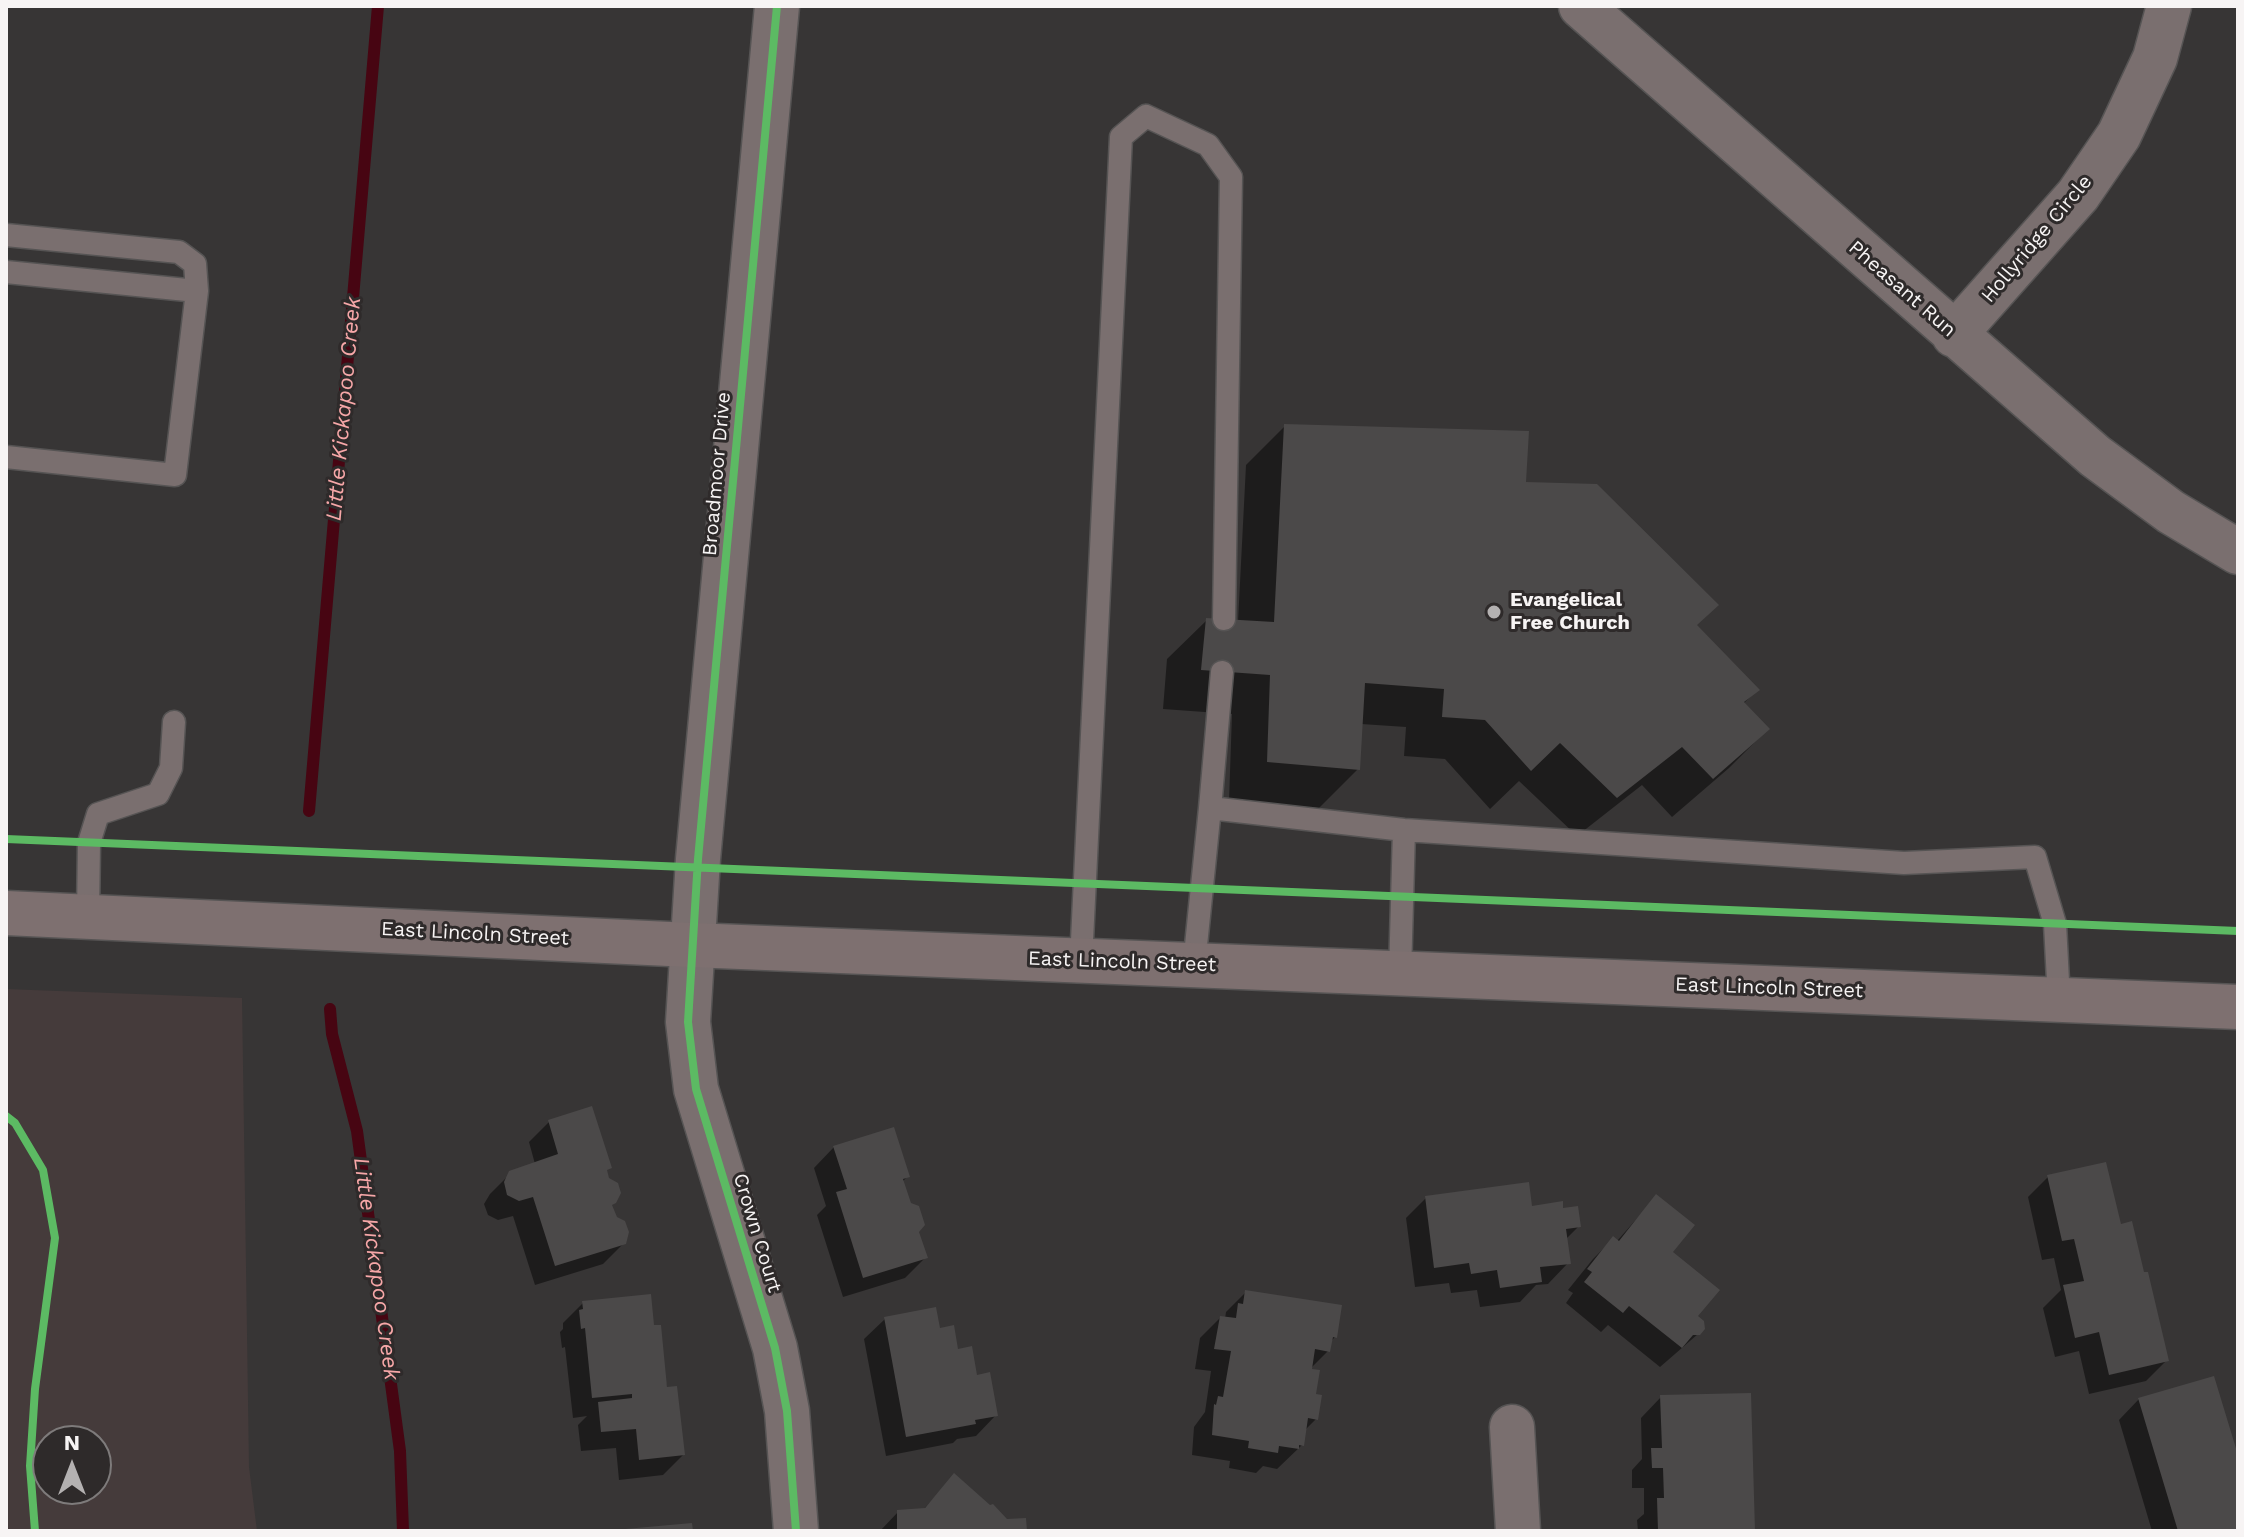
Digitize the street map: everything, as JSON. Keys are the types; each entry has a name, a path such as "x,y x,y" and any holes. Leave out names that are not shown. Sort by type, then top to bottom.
{"main road":[{"name":"East Lincoln Street","path":"6,913 691,945 2238,1007"}],"street":[{"name":"Broadmoor Drive","path":"691,945 777,6"},
{"name":"Pheasant Run","path":"1581,6 2095,456 2171,512 2238,552"},
{"name":"Hollyridge Circle","path":"1954,335 2078,195 2119,135 2155,58 2169,6"},
{"name":"Crown Court","path":"691,945 688,1022 696,1089 775,1348 787,1411 796,1531"},
{"path":"1512,1427 1518,1531"}],"lane":[{"path":"1081,961 1121,137 1146,116 1208,145 1231,177 1224,619"},
{"path":"6,235 179,252 195,264 197,291 175,475 6,457"},
{"path":"6,272 197,291"},
{"path":"1194,965 1222,672"},
{"path":"88,916 89,843 98,814 158,794 171,768 174,722"},
{"path":"1210,808 1404,830 1904,863 2035,857 2055,924 2059,1000"},
{"path":"1400,974 1404,830"}],"shaded area":[{"path":"6,989 242,998 249,1467 257,1531 6,1531"}],"building":[{"name":"Evangelical Free Church","path":"1284,424 1529,431 1526,482 1597,484 1719,605 1697,625 1760,690 1744,702 1770,729 1713,779 1682,747 1617,798 1560,743 1531,771 1485,720 1442,717 1444,689 1365,683 1360,770 1267,762 1270,675 1201,670 1206,618 1274,622"},
{"path":"592,1106 612,1168 607,1170 609,1178 618,1183 621,1193 612,1205 617,1217 625,1221 629,1232 626,1244 555,1266 533,1197 519,1201 507,1195 504,1182 509,1171 558,1154 548,1120"},
{"path":"894,1127 910,1177 903,1179 911,1203 919,1206 925,1225 919,1232 928,1258 863,1278 836,1192 847,1189 833,1146"},
{"path":"2106,1162 2121,1224 2132,1221 2144,1272 2148,1272 2169,1361 2109,1375 2099,1332 2075,1338 2063,1285 2084,1281 2074,1239 2062,1241 2047,1175"},
{"path":"1529,1182 1532,1206 1563,1201 1563,1208 1578,1206 1581,1227 1566,1229 1571,1264 1540,1267 1542,1282 1500,1288 1497,1270 1471,1274 1469,1263 1434,1268 1425,1196"},
{"path":"1656,1194 1695,1225 1673,1252 1720,1290 1698,1316 1704,1321 1705,1329 1700,1335 1693,1335 1682,1348 1629,1306 1623,1313 1584,1282 1592,1272 1587,1269 1613,1236 1619,1241"},
{"path":"1245,1290 1342,1305 1337,1338 1333,1337 1330,1352 1315,1349 1312,1369 1320,1370 1316,1394 1322,1395 1318,1420 1308,1418 1304,1446 1299,1445 1299,1449 1279,1446 1278,1453 1248,1448 1249,1441 1212,1435 1214,1404 1218,1396 1223,1397 1231,1351 1214,1349 1220,1316 1236,1318 1238,1303 1243,1304"},
{"path":"651,1294 654,1325 661,1325 667,1387 677,1386 685,1455 639,1460 636,1429 601,1432 598,1402 632,1398 632,1394 592,1398 585,1328 581,1329 579,1310 583,1309 582,1301"},
{"path":"936,1307 940,1328 954,1325 958,1349 972,1346 977,1375 990,1372 998,1416 975,1420 976,1424 906,1437 884,1317"},
{"path":"2214,1376 2238,1455 2238,1531 2178,1531 2138,1398"},
{"path":"1751,1393 1755,1531 1658,1531 1657,1498 1664,1498 1663,1468 1652,1468 1651,1448 1662,1448 1660,1395"},
{"path":"954,1473 1007,1519 1026,1518 1027,1531 897,1531 897,1510 925,1508"},
{"path":"692,1523 693,1531 625,1531 625,1529"}],"waterway":[{"name":"Little Kickapoo Creek","path":"309,811 378,6"},
{"name":"Little Kickapoo Creek","path":"330,1009 332,1034 357,1131 400,1451 403,1531"}],"cycle path":[{"path":"777,6 698,859 688,1022 696,1089 775,1348 787,1411 796,1531"},
{"path":"6,839 2238,931"},
{"path":"6,1116 15,1123 43,1170 55,1238 35,1389 30,1466 35,1531"}],"place":[{"name":"Evangelical Free Church","path":"1494,612"}]}
